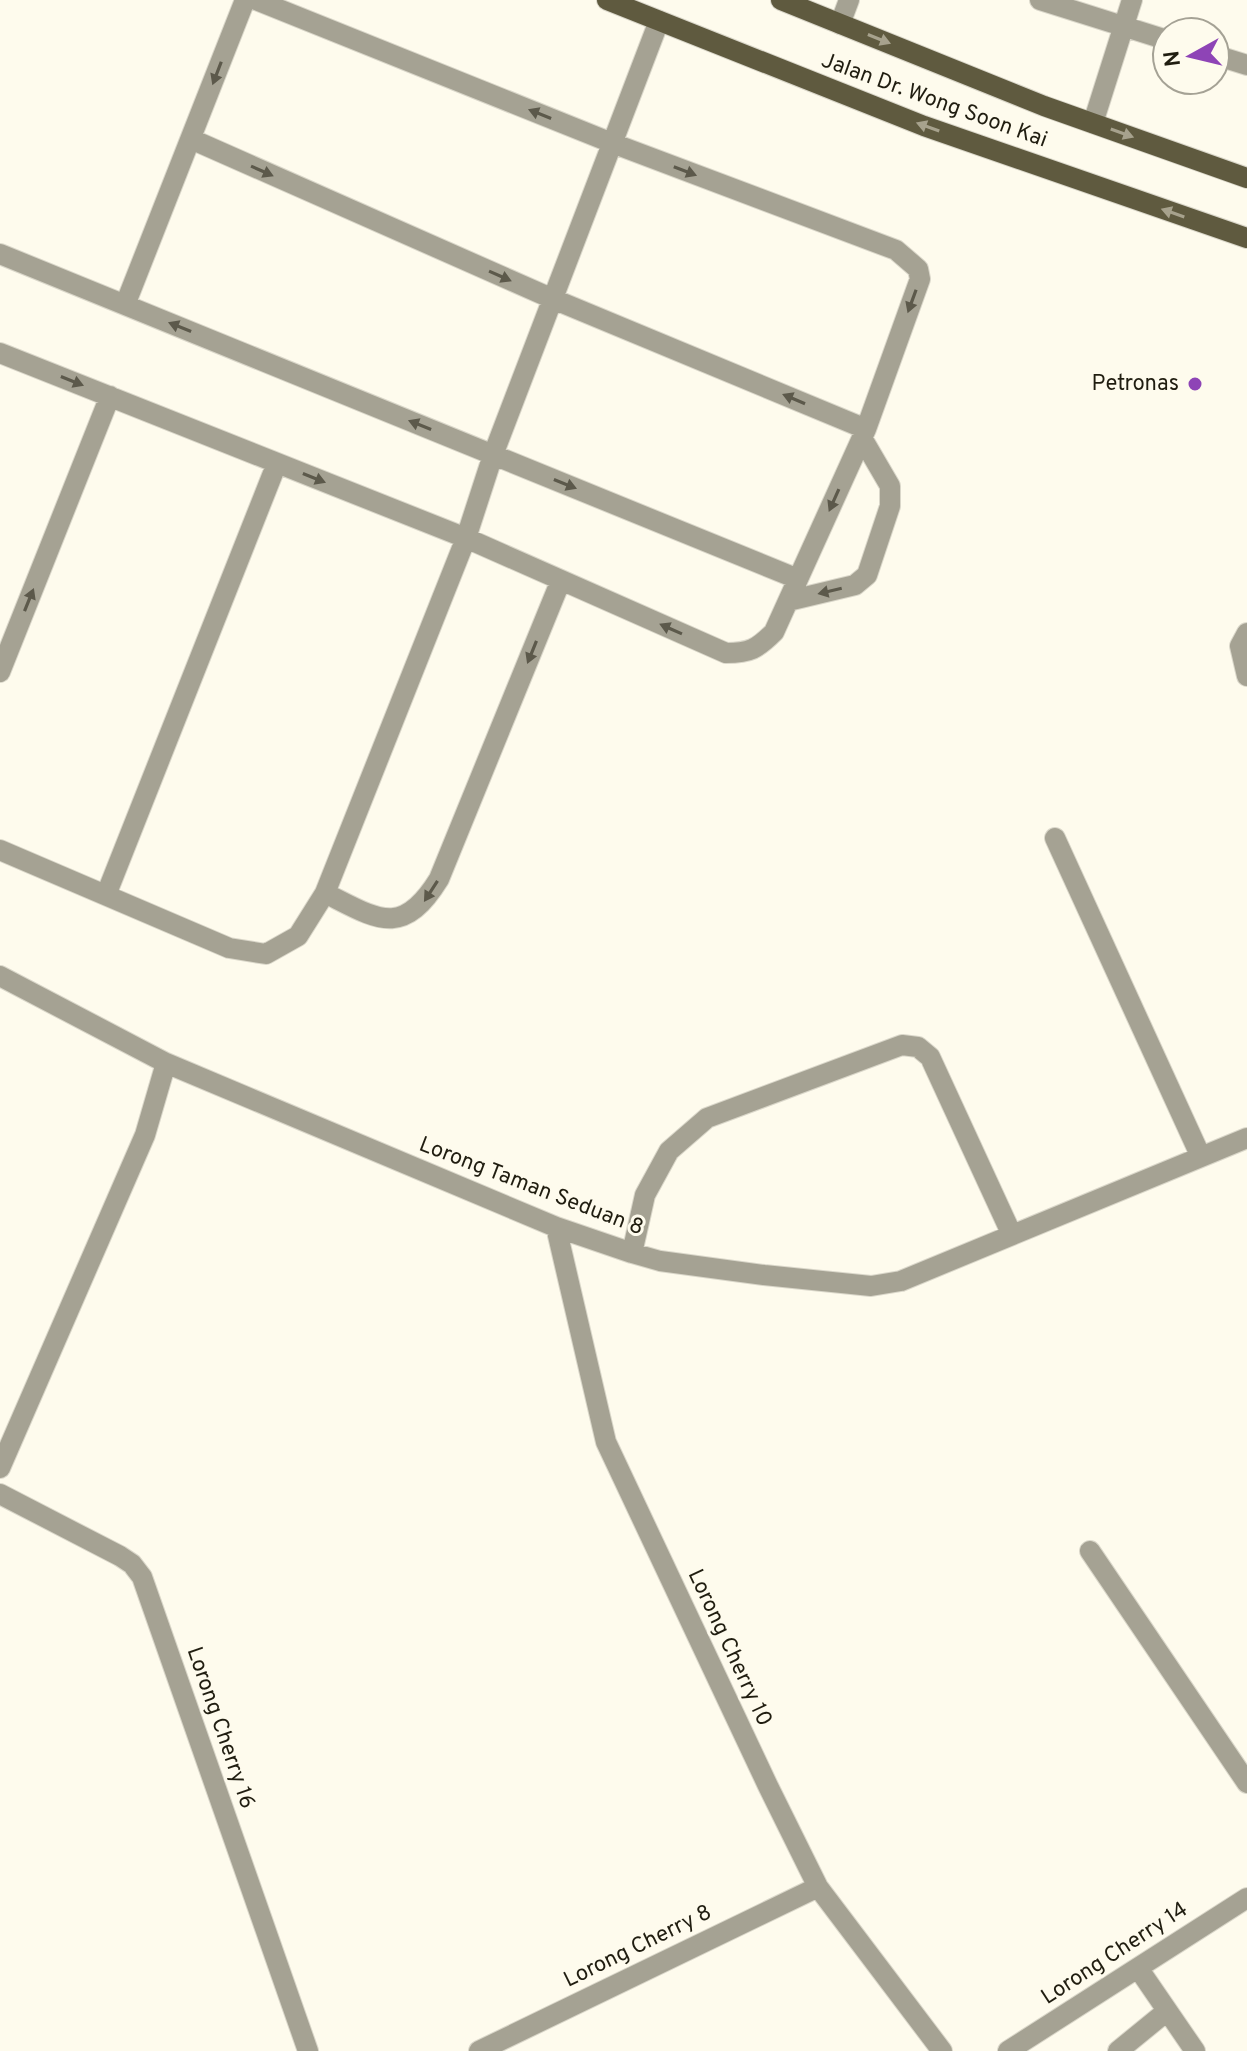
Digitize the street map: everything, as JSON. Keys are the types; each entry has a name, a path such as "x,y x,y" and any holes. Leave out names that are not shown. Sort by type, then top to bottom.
{"main road":[{"name":"Jalan Dr. Wong Soon Kai","path":"607,0 924,126 1247,238"},
{"name":"Jalan Dr. Wong Soon Kai","path":"781,0 1093,123 1247,178"}],"street":[{"path":"125,305 245,0"},
{"path":"0,353 466,538 726,653 746,653 774,632 864,433 920,279 918,269 896,250 612,143 256,0"},
{"path":"840,24 849,0"},
{"path":"1040,0 1151,35"},
{"path":"1093,123 1132,0"},
{"path":"0,850 229,948 266,954 298,936 325,893 466,538 493,455 659,21"},
{"path":"191,139 864,433 890,486 890,506 867,575 855,585 788,601"},
{"path":"0,254 798,579"},
{"path":"0,672 110,396"},
{"path":"106,895 277,463"},
{"path":"325,893 375,917 404,917 425,902 439,879 561,580"},
{"path":"1247,633 1240,646 1247,676"},
{"path":"1055,838 1201,1157"},
{"name":"Lorong Taman Seduan 8","path":"0,976 166,1063 556,1227 660,1261 764,1275 871,1286 901,1281 1247,1138"},
{"path":"632,1253 645,1195 669,1151 707,1118 902,1045 918,1047 930,1057 1012,1235"},
{"path":"0,1468 145,1135 166,1063"},
{"name":"Lorong Cherry 10","path":"556,1227 606,1442 818,1887 942,2051"},
{"name":"Lorong Cherry 16","path":"0,1494 120,1556 132,1564 142,1577 308,2051"},
{"path":"1090,1551 1247,1783"},
{"name":"Lorong Cherry 8","path":"479,2051 818,1887"},
{"name":"Lorong Cherry 14","path":"1008,2051 1247,1898"},
{"path":"1138,1968 1195,2051"},
{"path":"1118,2051 1167,2011"}],"place":[{"name":"Petronas","path":"1195,384"}]}
